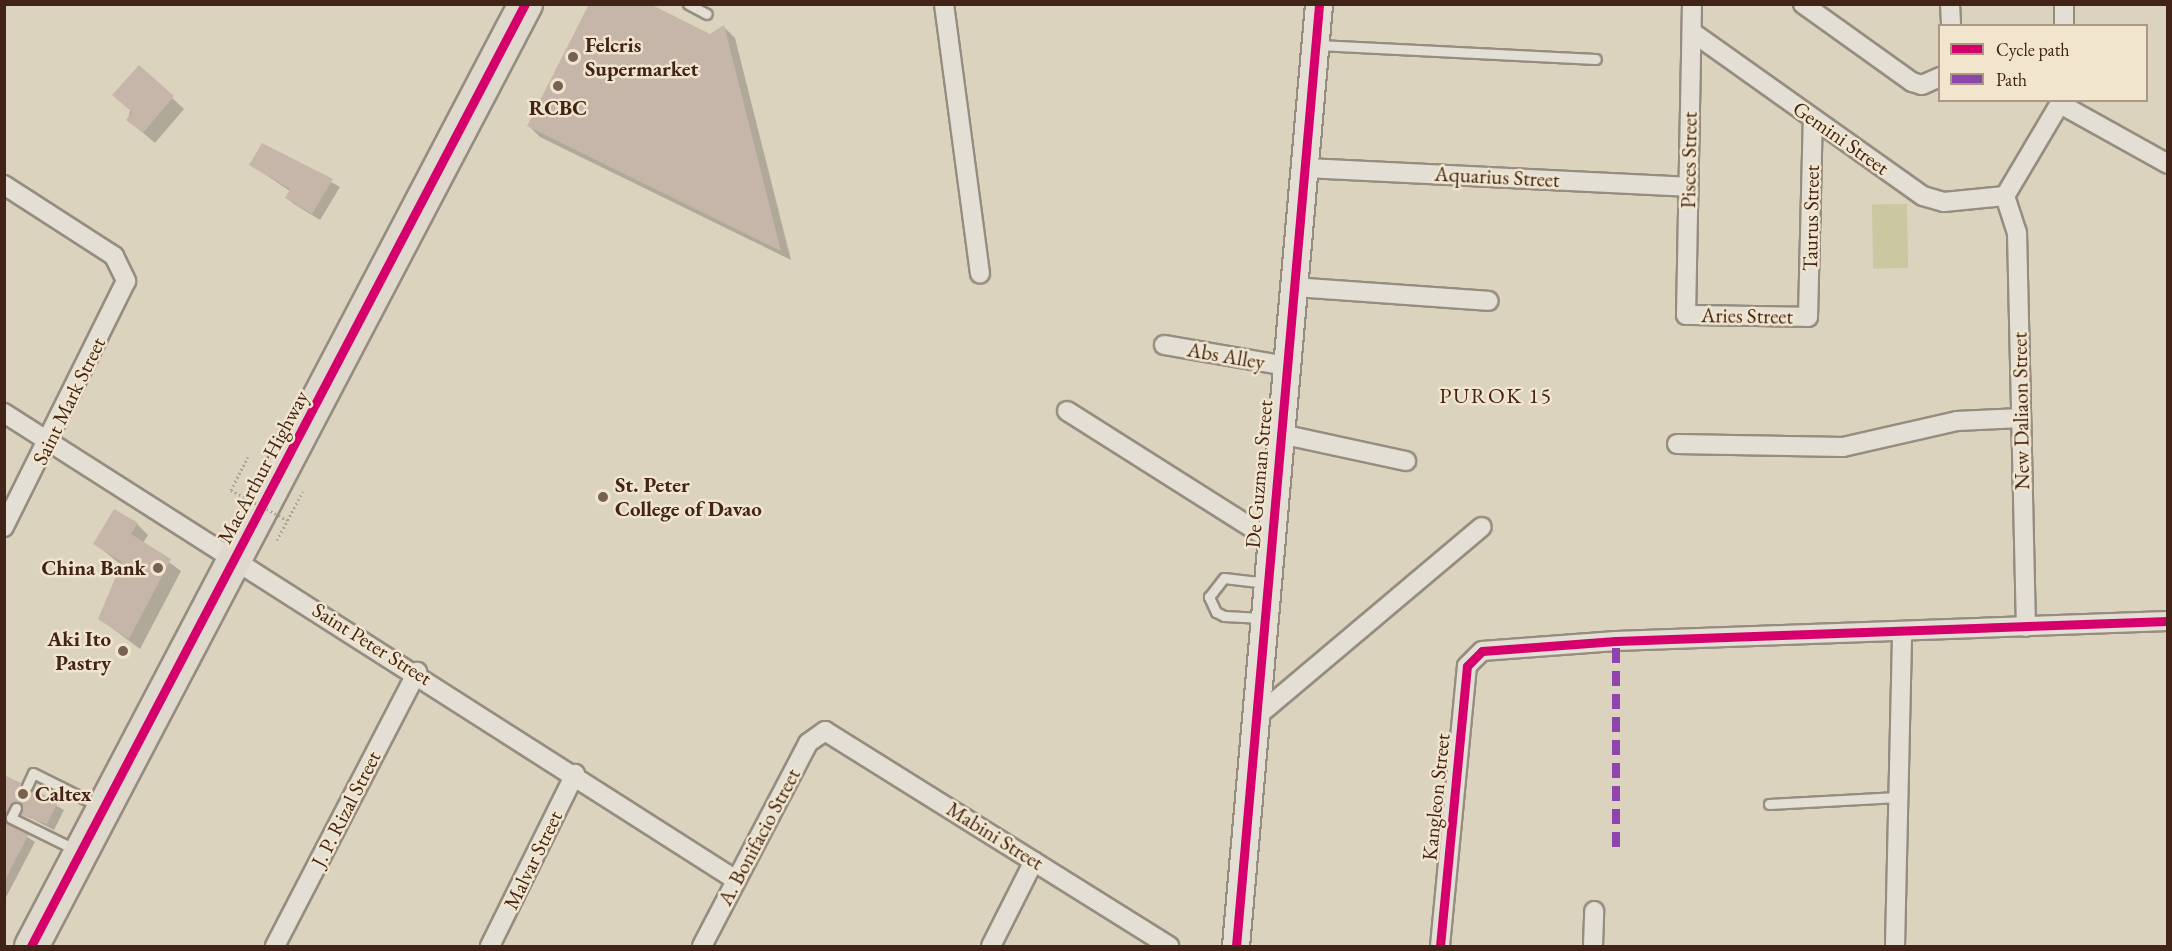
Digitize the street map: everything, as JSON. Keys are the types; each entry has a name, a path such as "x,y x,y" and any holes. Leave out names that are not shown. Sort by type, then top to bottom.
{"highway":[{"name":"MacArthur Highway","path":"31,946 525,4"}],"street":[{"path":"944,4 980,274"},
{"name":"De Guzman Street","path":"1236,946 1319,4"},
{"name":"Pisces Street","path":"1686,315 1692,4"},
{"path":"1950,4 1951,24"},
{"path":"2064,4 2064,24"},
{"path":"1806,6 1912,82 1922,85 1938,78"},
{"name":"Gemini Street","path":"1692,32 1933,200 2005,196"},
{"path":"2005,196 2062,103 2168,164"},
{"name":"Taurus Street","path":"1808,317 1813,118"},
{"name":"Aquarius Street","path":"1305,168 1688,186"},
{"name":"Saint Mark Street","path":"4,185 114,256 125,272 123,289 50,443 4,527"},
{"name":"New Daliaon Street","path":"2005,196 2017,232 2026,627"},
{"path":"1294,287 1488,302"},
{"name":"Aries Street","path":"1686,315 1808,317"},
{"name":"Abs Alley","path":"1164,345 1287,366"},
{"path":"1067,411 1271,540"},
{"name":"Saint Peter Street","path":"4,413 417,672 736,880"},
{"path":"1677,444 1843,447 1956,421 2021,418"},
{"path":"1281,434 1406,461"},
{"path":"1256,717 1482,527"},
{"path":"1895,946 1902,635 2168,621"},
{"name":"Kangleon Street","path":"1440,946 1467,666 1475,655 1616,641 1902,635"},
{"name":"J. P. Rizal Street","path":"275,946 417,672"},
{"name":"Mabini Street","path":"820,732 834,734 1169,946"},
{"name":"A. Bonifacio Street","path":"702,946 808,743 820,732"},
{"name":"Malvar Street","path":"490,946 575,774"},
{"path":"991,946 1034,861"},
{"path":"1593,946 1594,911"}],"lane":[{"path":"688,4 707,14"},
{"path":"1315,45 1596,59"},
{"path":"1265,618 1224,616 1216,612 1209,597 1224,578 1268,583"},
{"path":"27,786 33,773 104,808"},
{"path":"1769,804 1898,797"},
{"path":"16,808 11,818 81,852"}],"path":[{"path":"248,457 231,490 287,520"},
{"path":"277,540 303,491"}],"shaded area":[{"path":"1907,204 1908,268 1873,269 1872,205"}],"building":[{"path":"589,4 650,4 710,34 724,25 781,251 527,126"},
{"path":"139,65 174,96 143,133 126,120 132,112 112,95"},
{"path":"262,143 333,179 312,214 285,198 290,189 249,165"},
{"path":"114,509 138,523 131,534 171,559 129,639 98,619 122,562 93,544"},
{"name":"Caltex","path":"4,775 21,783 24,792 33,789 58,802 47,824 20,815 23,807 16,801 4,817"},
{"path":"4,819 29,834 4,882"}],"marked path":[{"path":"1616,641 1616,847"}],"cycle path":[{"path":"31,946 525,4"},
{"path":"1236,946 1319,4"},
{"path":"1440,946 1467,666 1482,651 1616,641 2168,621"}],"place":[{"name":"Felcris Supermarket","path":"573,57"},
{"name":"RCBC","path":"558,86"},
{"name":"St. Peter College of Davao","path":"603,497"},
{"name":"China Bank","path":"158,568"},
{"name":"Aki Ito Pastry","path":"123,651"},
{"name":"Caltex","path":"23,794"}],"district":[{"name":"PUROK 15","path":"1496,396"}]}
